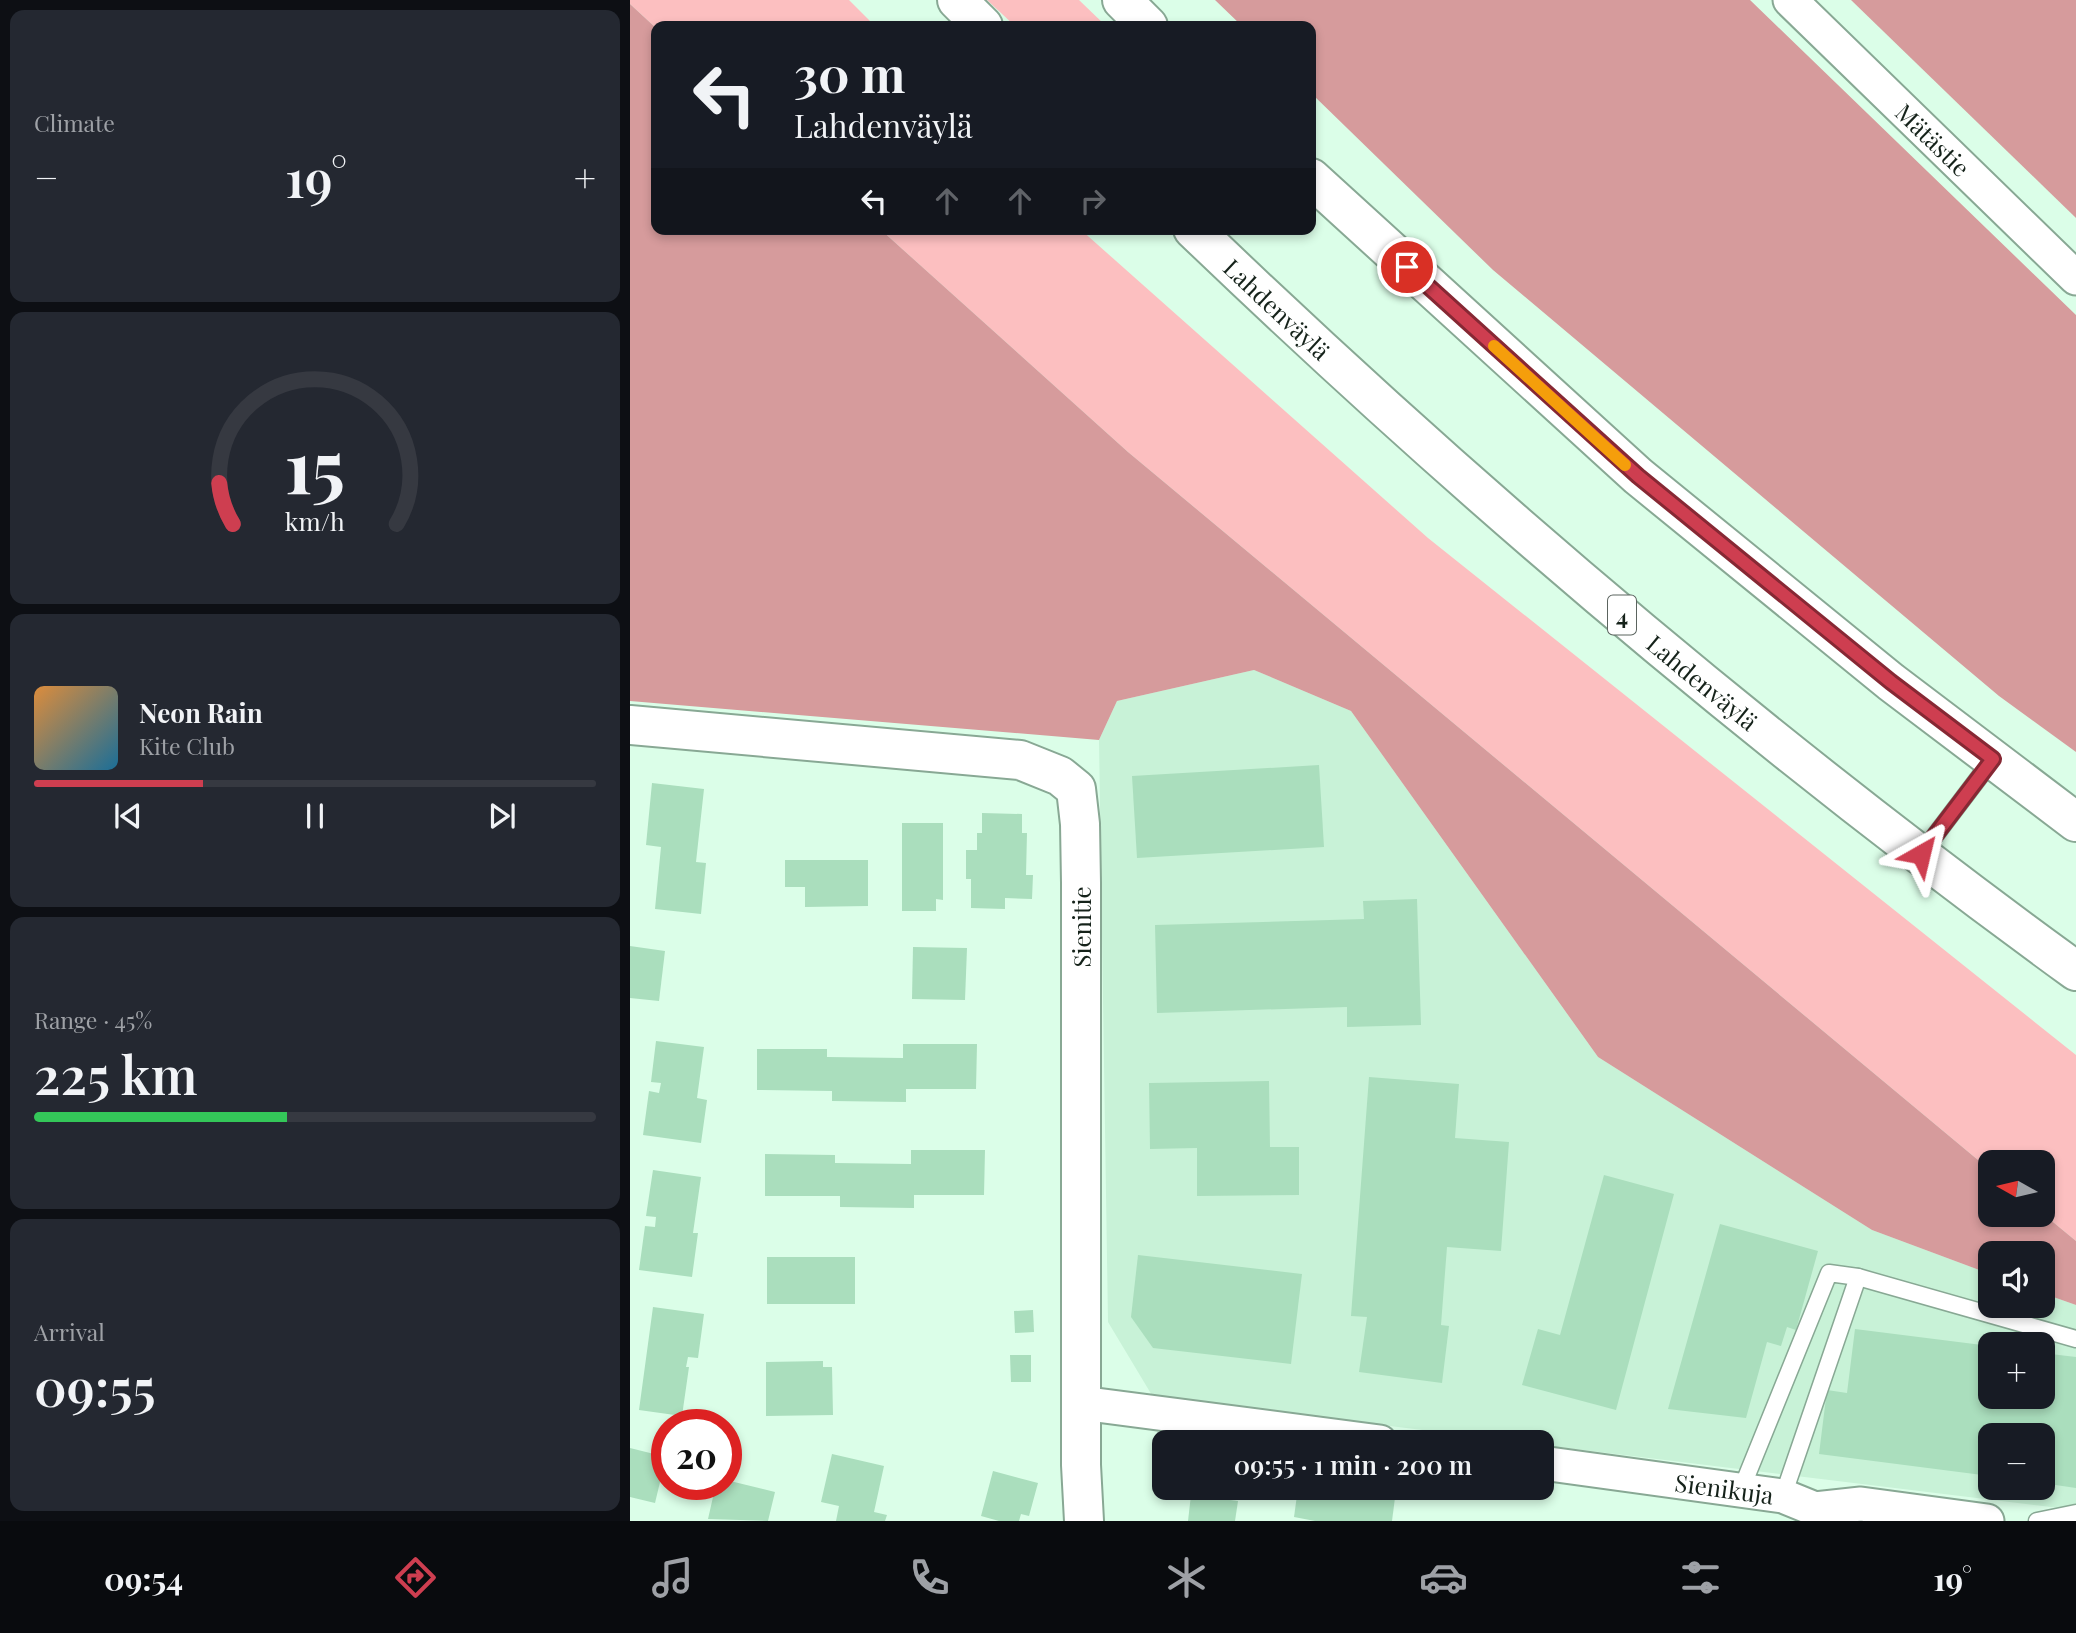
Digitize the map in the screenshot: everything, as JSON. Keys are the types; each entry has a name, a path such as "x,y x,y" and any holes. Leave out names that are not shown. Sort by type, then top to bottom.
{"main road":[{"path":"957,0 979,21"},
{"path":"1122,0 1143,21"},
{"path":"1316,183 1638,476 1891,682 2076,822"},
{"name":"Lahdenväylä","path":"1199,235 1303,335 1562,565 1806,766 2076,971"},
{"name":"Sienitie","path":"630,725 1020,760 1060,776 1076,789 1080,824 1081,883 1081,1404 1084,1521"}],"street":[{"name":"Mätästie","path":"1790,0 2076,278"},
{"path":"1081,1404 1286,1430"},
{"name":"Sienikuja","path":"1554,1466 1783,1496 1815,1509 1861,1504 1987,1521"}],"lane":[{"path":"1921,854 1993,759"},
{"path":"1741,1490 1829,1273 1858,1277 2076,1339"},
{"path":"1783,1496 1858,1277"},
{"path":"2037,1521 2076,1513"}],"shaded area":[{"path":"630,0 849,0 870,21 651,21 651,23 630,4"},
{"path":"987,0 1079,0 1101,21 1010,21"},
{"path":"1215,0 1750,0 2076,315 2076,752 1999,696 1493,270 1316,98 1316,21 1237,21"},
{"path":"1851,0 2076,0 2076,218"},
{"path":"630,4 651,23 651,235 887,235 1128,452 1978,1160 1978,1227 2055,1227 2055,1224 2076,1241 2076,1305 2055,1298 2055,1241 1978,1241 1978,1270 1872,1230 1598,1057 1351,711 1254,670 1117,701 1099,740 630,701"},
{"path":"887,235 1087,235 1428,538 2076,1055 2076,1241 2055,1224 2055,1150 1978,1150 1978,1160 1128,452"},
{"path":"1254,670 1351,711 1598,1057 1872,1230 1978,1270 1978,1318 2055,1318 2055,1298 2076,1305 2076,1510 1994,1500 2055,1500 2055,1423 1978,1423 1978,1498 1554,1446 1554,1430 1422,1430 1153,1397 1108,1322 1099,740 1117,701"}],"building":[{"path":"1319,765 1324,847 1137,858 1132,776"},
{"path":"652,783 704,789 696,862 706,863 701,914 655,909 661,847 646,845"},
{"path":"982,813 1022,814 1022,833 1027,833 1026,875 1033,875 1032,899 1005,898 1005,909 971,908 971,879 966,879 966,850 977,850 977,833 982,833"},
{"path":"902,823 943,823 943,900 936,899 936,911 902,911"},
{"path":"785,860 868,860 868,906 805,907 805,887 785,887"},
{"path":"1417,899 1421,1025 1347,1027 1347,1007 1157,1013 1155,925 1364,919 1363,901"},
{"path":"630,946 665,951 659,1001 630,998"},
{"path":"913,947 967,948 965,1000 912,999"},
{"path":"656,1041 704,1047 697,1098 707,1100 701,1143 643,1135 649,1091 659,1093 661,1083 651,1082"},
{"path":"903,1044 977,1044 976,1089 906,1089 906,1102 832,1101 832,1091 757,1090 757,1049 827,1049 827,1057 903,1058"},
{"path":"1369,1077 1459,1084 1455,1138 1509,1142 1501,1251 1447,1247 1441,1325 1449,1326 1442,1383 1359,1372 1367,1317 1351,1316"},
{"path":"1269,1081 1270,1147 1299,1147 1299,1195 1197,1196 1197,1148 1150,1149 1149,1083"},
{"path":"911,1150 985,1150 984,1195 914,1195 914,1208 840,1207 840,1196 765,1196 765,1154 835,1155 835,1163 911,1164"},
{"path":"653,1170 701,1177 693,1233 698,1233 692,1277 639,1270 645,1226 655,1227 656,1217 646,1216"},
{"path":"1604,1175 1674,1194 1616,1410 1522,1385 1538,1329 1560,1335"},
{"path":"1720,1224 1818,1251 1796,1330 1787,1327 1781,1346 1767,1342 1746,1418 1668,1409"},
{"path":"1138,1255 1302,1274 1291,1364 1153,1348 1131,1317"},
{"path":"767,1257 855,1257 855,1304 767,1304"},
{"path":"653,1307 704,1314 698,1358 688,1357 683,1409 639,1410"},
{"path":"1033,1310 1034,1332 1015,1333 1014,1311"},
{"path":"1855,1329 1978,1344 1978,1409 2055,1409 2055,1355 2076,1357 2076,1488 2055,1485 2055,1423 1978,1423 1978,1474 1819,1454 1827,1390 1847,1393"},
{"path":"1010,1355 1031,1355 1031,1382 1011,1382"},
{"path":"823,1361 823,1367 832,1367 833,1415 766,1416 766,1362"},
{"path":"630,1448 651,1453 651,1500 656,1500 655,1503 630,1497"},
{"path":"832,1454 884,1466 874,1512 887,1515 885,1521 836,1521 839,1506 821,1502"},
{"path":"993,1471 1038,1483 1029,1516 1021,1514 1019,1521 999,1521 981,1516"},
{"path":"742,1484 775,1492 768,1521 708,1519 712,1500 742,1500"},
{"path":"1190,1500 1238,1501 1235,1521 1188,1521"},
{"path":"1296,1500 1395,1500 1392,1521 1315,1521 1294,1517"}],"slow traffic":[{"path":"1494,346 1625,465"}],"route":[{"path":"1407,267 1638,476 1891,682 1993,759 1921,854"}]}
